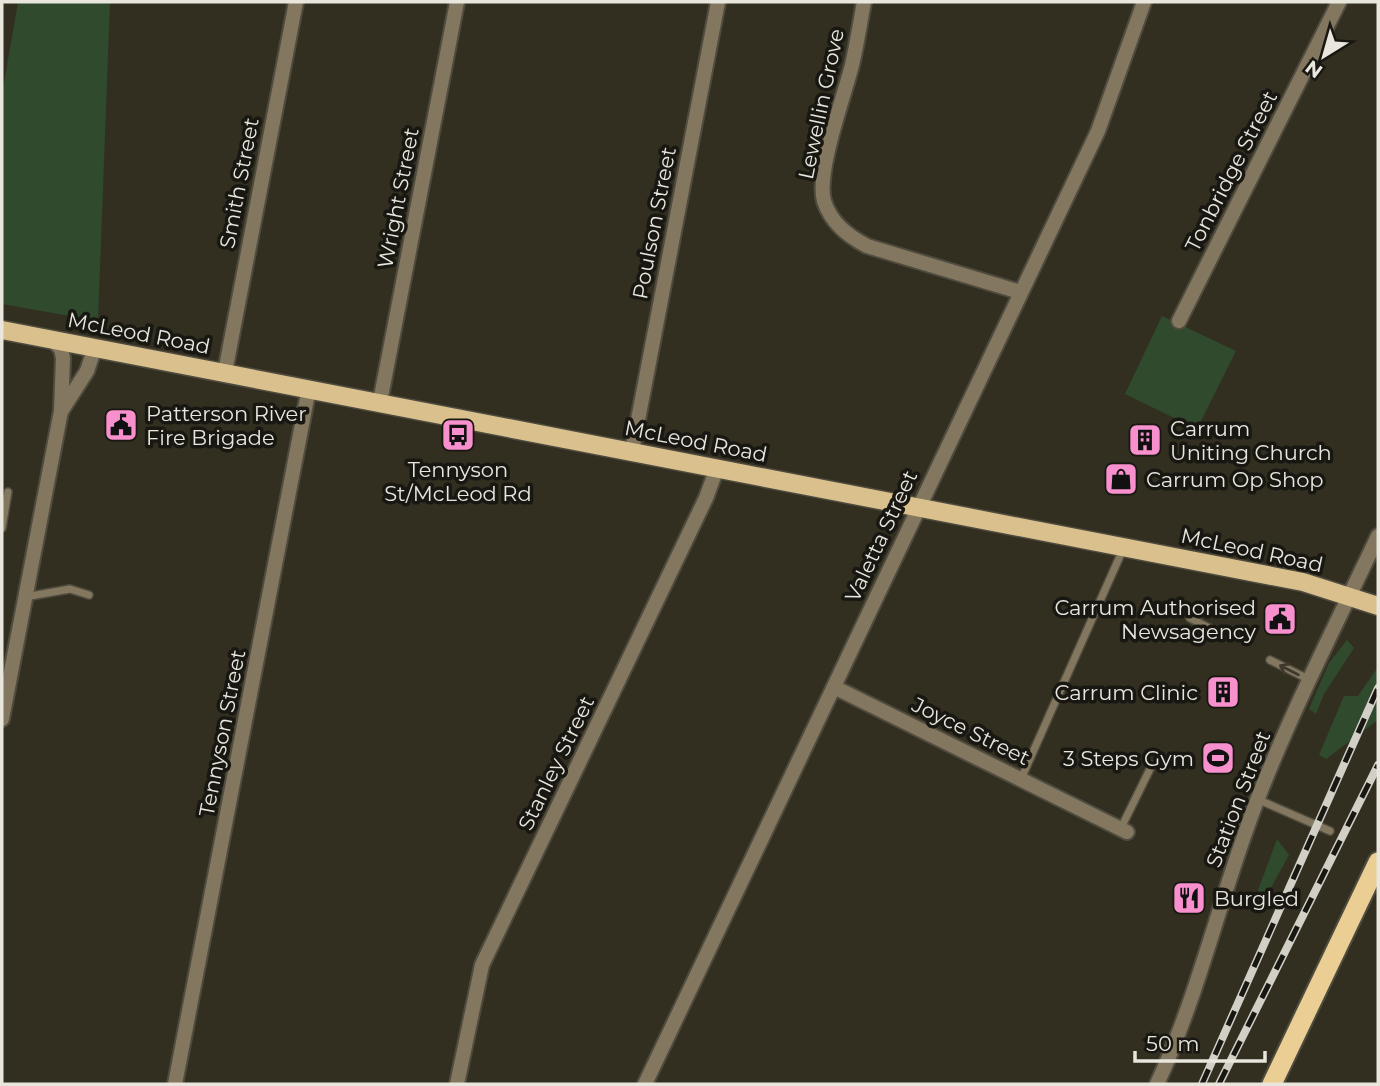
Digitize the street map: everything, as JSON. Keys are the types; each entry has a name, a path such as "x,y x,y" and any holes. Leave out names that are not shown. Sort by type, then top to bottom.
{"highway":[{"path":"1272,1084 1378,864"}],"main road":[{"name":"McLeod Road","path":"2,330 1303,582 1378,606"}],"street":[{"name":"Smith Street","path":"225,372 296,2"},
{"name":"Wright Street","path":"380,402 457,2"},
{"name":"Poulson Street","path":"632,451 718,2"},
{"name":"Lewellin Grove","path":"864,2 853,62 822,178 824,201 849,236 867,246 1020,292"},
{"name":"Valetta Street","path":"645,1084 1098,131 1144,2"},
{"name":"Tonbridge Street","path":"1179,321 1339,2"},
{"path":"2,719 61,411 63,358 61,349 53,340"},
{"path":"61,411 87,371 95,347"},
{"name":"Tennyson Street","path":"175,1084 309,388"},
{"name":"Stanley Street","path":"457,1084 482,964 706,498 717,468"},
{"name":"Station Street","path":"1157,1084 1190,1003 1257,799 1308,679 1378,536"},
{"name":"Joyce Street","path":"834,687 1124,831"}],"lane":[{"path":"2,528 8,492"},
{"path":"1021,780 1124,547"},
{"path":"25,597 70,589 89,595"},
{"path":"1190,618 1217,632"},
{"path":"1270,660 1308,679"},
{"path":"1124,831 1153,765"},
{"path":"1257,799 1330,831"}],"green space":[{"path":"18,2 110,2 98,321 2,304 2,95"},
{"path":"1162,316 1236,351 1197,429 1125,394"},
{"path":"1347,640 1354,648 1324,694 1316,714 1309,709 1329,663"},
{"path":"1378,667 1378,722 1326,759 1319,755 1344,696 1358,696"},
{"path":"1277,839 1289,855 1268,893 1257,893"}],"railway":[{"path":"1202,1084 1378,688"},
{"path":"1219,1084 1378,765"}],"place":[{"name":"Patterson River Fire Brigade","path":"121,425"},
{"name":"Tennyson St/McLeod Rd","path":"458,435"},
{"name":"Carrum Uniting Church","path":"1145,440"},
{"name":"Carrum Op Shop","path":"1121,479"},
{"name":"Carrum Authorised Newsagency","path":"1280,619"},
{"name":"Carrum Clinic","path":"1223,692"},
{"name":"3 Steps Gym","path":"1218,758"},
{"name":"Burgled","path":"1189,898"}]}
